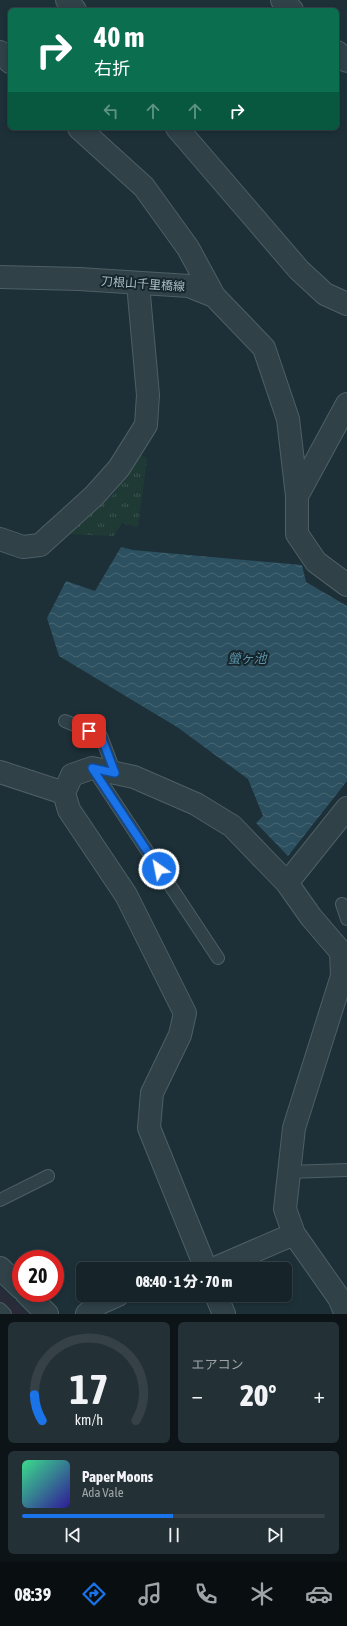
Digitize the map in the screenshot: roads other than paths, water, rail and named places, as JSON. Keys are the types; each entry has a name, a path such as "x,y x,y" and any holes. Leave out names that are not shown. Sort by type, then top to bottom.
{"street":[{"path":"67,0 73,8"},
{"path":"282,0 290,8"},
{"path":"0,52 8,60"},
{"path":"339,54 347,61"},
{"path":"80,130 144,187 188,248 214,296"},
{"path":"179,130 299,270 326,294 347,304"},
{"name":"刀根山千里橋線","path":"0,277 79,279 138,284 189,286 214,296 264,348 288,419 297,496 297,534 316,562 347,584"},
{"path":"0,540 23,547 40,545 99,491 119,468 146,426 148,395 138,284"},
{"path":"297,496 347,404"},
{"path":"203,1262 149,1128 152,1093 180,1035 185,1013 126,895 69,810 64,793 72,775 92,768 134,777 196,804 232,826 286,883 311,917 341,952 344,958 342,976 294,1128 285,1209 294,1234 339,1298 346,1314"},
{"path":"0,772 64,793"},
{"path":"286,883 347,808"},
{"path":"229,1262 294,1234"},
{"path":"0,1268 12,1279"},
{"path":"35,1302 47,1314"},
{"path":"87,1314 102,1302"},
{"path":"219,1302 224,1314"}],"lane":[{"path":"65,721 101,736 115,773"},
{"path":"92,768 218,958"},
{"path":"342,904 347,919"},
{"path":"289,1172 347,1170"},
{"path":"0,1200 48,1176"},
{"path":"0,1310 5,1314"}],"water":[{"name":"螢ヶ池","path":"121,547 133,550 302,565 306,582 347,606 347,781 288,856 256,823 263,816 248,779 177,727 59,656 47,618 66,581 95,591"}]}
